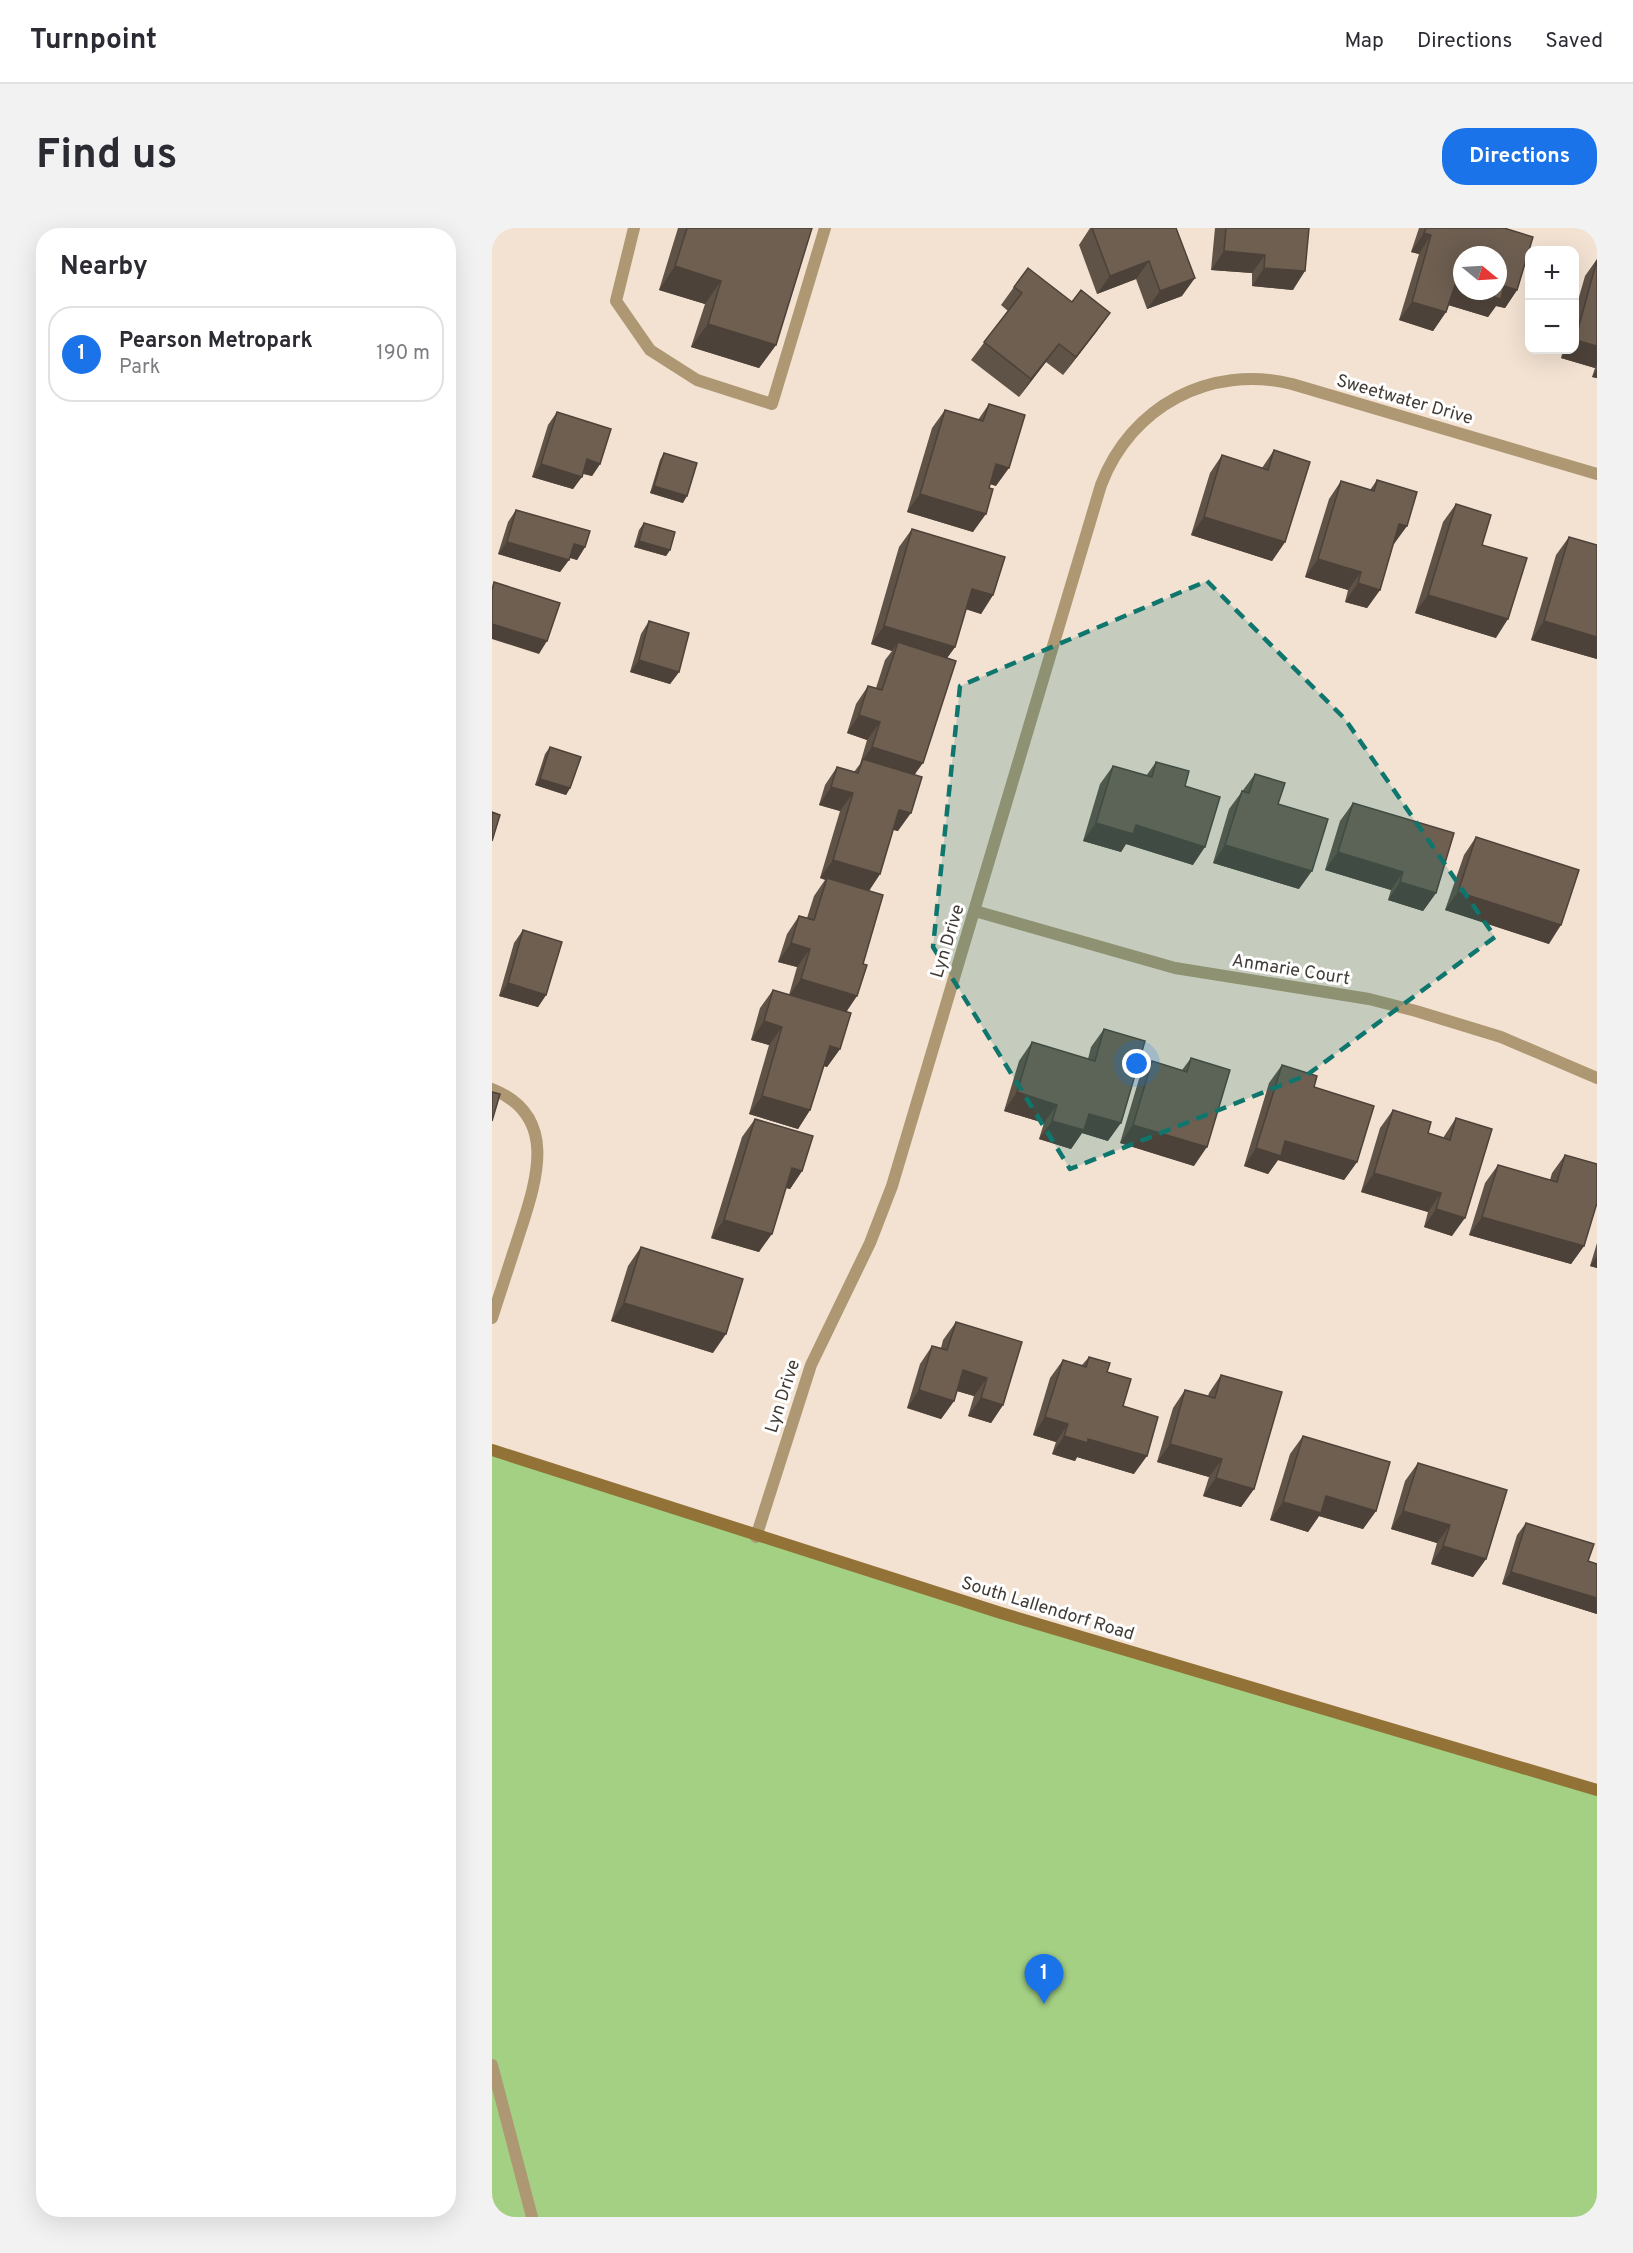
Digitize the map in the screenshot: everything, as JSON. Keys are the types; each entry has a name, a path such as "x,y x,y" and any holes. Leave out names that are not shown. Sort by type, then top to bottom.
{"street":[{"path":"634,228 616,301 650,350 697,380 772,404 825,228"},
{"name":"Sweetwater Drive","path":"1200,385 1237,378 1275,380 1597,474"},
{"name":"Lyn Drive","path":"756,1537 811,1365 870,1243 892,1186 1108,465 1120,446 1150,413 1200,385"},
{"name":"Anmarie Court","path":"975,911 1175,968 1369,999 1416,1011 1501,1037 1597,1078"},
{"path":"492,1089 519,1104 530,1119 536,1135 538,1164 534,1188 492,1318"},
{"name":"South Lallendorf Road","path":"492,1450 756,1537 1001,1613 1597,1790"},
{"path":"492,2065 532,2217"}],"highlighted area":[{"path":"1207,581 1345,719 1495,937 1307,1075 1070,1169 933,947 960,686"}],"green space":[{"path":"492,1450 756,1537 1597,1790 1597,2217 492,2217"}],"building":[{"path":"687,228 812,228 776,345 708,324 721,281 675,266"},
{"path":"1092,228 1176,228 1195,278 1160,291 1149,261 1110,276"},
{"path":"1226,228 1309,228 1305,271 1264,268 1265,255 1224,251"},
{"path":"1426,228 1504,228 1533,237 1530,246 1525,246 1525,264 1517,290 1507,287 1507,246 1453,246 1453,291 1446,312 1412,302 1431,235 1424,233"},
{"path":"1597,260 1597,346 1579,341 1579,325"},
{"path":"1028,268 1072,302 1081,290 1110,313 1076,357 1059,344 1031,379 984,342 1022,293 1014,287"},
{"path":"989,404 1025,415 1009,468 996,464 989,488 993,489 986,514 920,494 945,410 983,421"},
{"path":"557,412 611,429 600,464 587,459 582,477 541,464"},
{"path":"1274,450 1310,462 1285,542 1204,517 1222,455 1268,470"},
{"path":"664,453 697,463 687,496 654,486"},
{"path":"1377,480 1417,492 1407,526 1399,524 1380,590 1358,583 1361,572 1318,559 1341,481 1374,491"},
{"path":"1456,504 1491,515 1482,545 1527,558 1508,619 1428,595"},
{"path":"516,510 590,531 585,547 574,544 569,560 507,542"},
{"path":"644,523 675,532 670,550 639,541"},
{"path":"912,529 1005,557 993,595 972,589 955,647 884,626"},
{"path":"1569,537 1597,545 1597,637 1544,621"},
{"path":"494,582 560,603 547,641 492,624"},
{"path":"649,621 689,633 679,672 639,660"},
{"path":"898,642 956,661 923,763 872,747 880,722 859,715 868,686 882,690"},
{"path":"550,747 581,757 570,788 540,779"},
{"path":"863,759 922,777 911,813 899,810 880,874 833,860 853,793 831,787 837,767 858,773"},
{"path":"1156,762 1189,771 1185,786 1220,797 1205,847 1136,825 1133,834 1096,823 1113,766 1152,777"},
{"path":"1255,774 1285,783 1278,804 1328,819 1312,871 1225,845 1242,791 1249,793"},
{"path":"1353,803 1454,833 1436,893 1400,882 1403,872 1338,852"},
{"path":"492,812 500,815 492,841"},
{"path":"1476,837 1579,870 1561,925 1458,892"},
{"path":"827,878 883,895 863,964 867,965 857,996 801,979 810,949 791,943 799,916 814,920"},
{"path":"523,930 562,942 546,995 508,983"},
{"path":"773,990 851,1013 840,1049 830,1046 810,1110 762,1096 782,1027 764,1021"},
{"path":"1104,1029 1145,1041 1121,1123 1089,1114 1084,1130 1052,1121 1057,1105 1017,1092 1032,1042 1095,1061"},
{"path":"1191,1058 1230,1070 1207,1147 1133,1125 1152,1061 1187,1072"},
{"path":"1282,1065 1317,1076 1314,1087 1374,1106 1357,1162 1285,1141 1281,1156 1256,1148"},
{"path":"492,1092 500,1094 492,1121"},
{"path":"1393,1110 1431,1122 1428,1133 1450,1140 1456,1118 1492,1129 1465,1218 1436,1209 1441,1193 1374,1173"},
{"path":"755,1119 813,1136 802,1171 792,1168 772,1234 724,1220"},
{"path":"1565,1155 1597,1164 1597,1203 1584,1246 1482,1217 1498,1165 1557,1182"},
{"path":"641,1247 743,1279 726,1334 624,1303"},
{"path":"956,1322 1022,1342 1003,1405 981,1398 987,1378 963,1370 954,1401 919,1390 932,1346 947,1350"},
{"path":"1089,1357 1110,1363 1107,1372 1131,1379 1123,1406 1158,1417 1147,1456 1088,1439 1088,1443 1064,1436 1068,1424 1045,1417 1063,1360 1086,1367"},
{"path":"1221,1375 1282,1392 1254,1489 1216,1478 1222,1459 1170,1444 1185,1390 1215,1398"},
{"path":"1303,1436 1390,1462 1376,1511 1326,1496 1321,1513 1283,1502"},
{"path":"1418,1463 1507,1490 1486,1559 1443,1546 1450,1525 1403,1511"},
{"path":"1526,1523 1594,1544 1588,1561 1597,1564 1597,1598 1511,1572"}],"place":[{"name":"Pearson Metropark","path":"1044,2004"}]}
